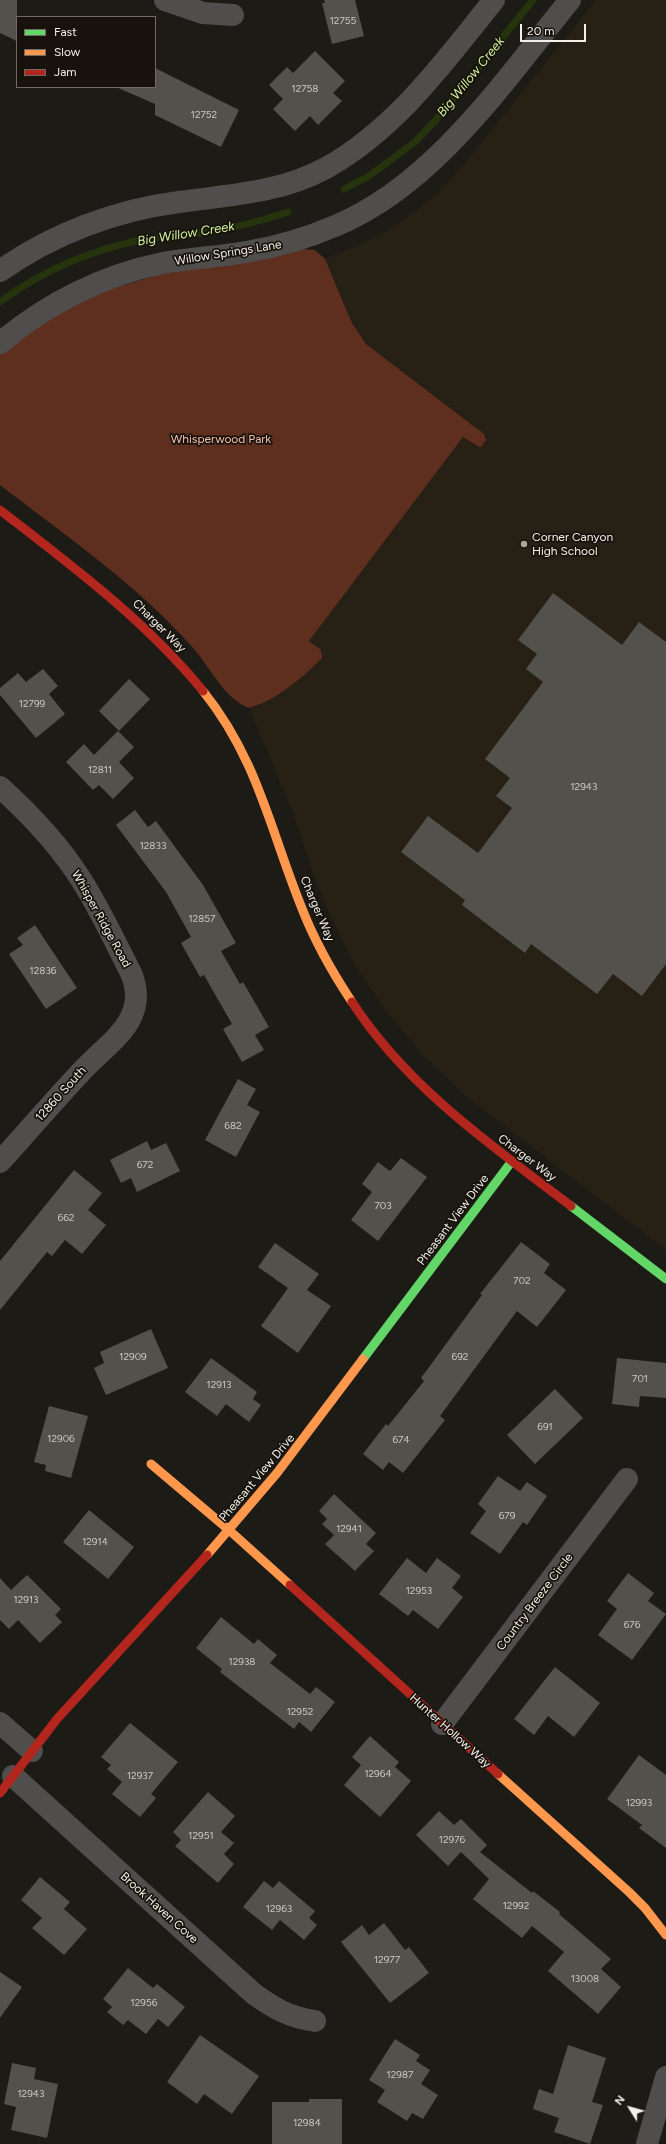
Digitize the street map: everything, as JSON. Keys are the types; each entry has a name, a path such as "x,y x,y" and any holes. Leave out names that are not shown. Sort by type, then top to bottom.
{"street":[{"path":"165,0 202,13 233,15"},
{"path":"0,271 40,247 70,232 102,220 153,206 222,198 264,190 298,180 325,168 352,152 399,112 420,90 494,0"},
{"name":"Willow Springs Lane","path":"0,343 40,313 98,283 161,263 247,252 290,242 336,226 367,210 393,194 442,152 466,127 570,0"},
{"name":"Charger Way","path":"0,510 131,614 165,646 203,692 235,738 266,805 306,917 318,944 347,995 382,1044 407,1072 462,1123 666,1279"},
{"name":"Whisper Ridge Road","path":"0,787 38,824 70,863 83,882 132,975 137,989 136,1004 131,1017 124,1028"},
{"name":"12860 South","path":"0,1162 80,1072 124,1028"},
{"name":"Pheasant View Drive","path":"6,1785 57,1719 229,1530 305,1438 512,1161"},
{"name":"Hunter Hollow Way","path":"152,1464 229,1530 629,1892 664,1927"},
{"name":"Country Breeze Circle","path":"442,1724 627,1479"},
{"path":"0,1723 32,1751"},
{"name":"Brook Haven Cove","path":"6,1785 254,1994 274,2008 293,2017 314,2021"},
{"path":"647,2144 666,2077"}],"shaded area":[{"name":"Corner Canyon High School","path":"596,0 666,0 666,1250 464,1095 421,1053 383,1007 354,964 328,911 315,878 294,815 249,708 260,705 283,691 322,658 321,650 309,641 463,437 475,446 479,447 485,443 486,437 484,434 375,351 358,335 325,259 359,245 397,225 436,195 465,163"}],"green space":[{"name":"Whisperwood Park","path":"303,249 315,250 325,259 352,323 366,344 484,434 486,440 482,446 479,447 463,437 309,641 321,650 322,658 288,688 269,700 249,708 232,697 225,690 194,649 126,583 101,562 0,485 0,354 44,321 101,292 158,275"}],"building":[{"path":"0,0 17,0 16,41 0,33"},
{"path":"324,0 355,0 364,36 332,44 322,3 325,3"},
{"path":"315,51 345,81 333,93 342,101 318,125 310,116 295,131 273,109 283,99 269,85 287,67 293,73"},
{"path":"156,68 239,110 221,147 155,115 155,104 118,88 156,88"},
{"path":"553,593 622,645 639,622 666,642 666,964 642,996 613,974 597,994 531,944 525,953 462,905 465,900 401,852 428,816 478,853 512,808 496,796 510,778 485,759 543,682 526,669 537,654 518,640"},
{"path":"43,669 58,686 49,694 65,714 36,738 0,695 0,688 18,673 26,682"},
{"path":"129,679 150,699 119,731 99,711"},
{"path":"118,731 134,747 119,762 134,778 113,799 99,785 93,790 66,762 84,744 94,755"},
{"path":"135,810 148,827 156,821 203,885 236,943 221,951 240,984 243,982 269,1027 255,1035 264,1050 242,1062 223,1029 232,1024 204,975 200,977 181,943 191,937 166,892 116,825"},
{"path":"35,925 77,988 46,1009 9,954 23,945 17,938"},
{"path":"238,1079 256,1089 247,1105 260,1112 236,1157 205,1140"},
{"path":"147,1141 151,1150 166,1143 180,1171 137,1192 131,1178 121,1183 110,1160"},
{"path":"401,1158 427,1177 378,1241 351,1220 372,1192 362,1184 378,1162 390,1171"},
{"path":"74,1170 102,1193 88,1210 106,1225 82,1254 65,1240 52,1256 47,1252 0,1310 0,1261"},
{"path":"521,1242 550,1264 544,1273 566,1290 537,1327 517,1311 440,1416 445,1420 403,1473 389,1462 383,1470 363,1454 386,1424 388,1426 424,1381 421,1378 482,1295 480,1294"},
{"path":"275,1243 319,1274 307,1290 331,1306 298,1353 261,1326 288,1288 258,1267"},
{"path":"151,1329 168,1368 106,1395 94,1368 104,1363 100,1352"},
{"path":"211,1358 257,1392 253,1399 261,1405 249,1422 226,1404 217,1416 185,1392"},
{"path":"617,1358 666,1363 666,1398 640,1396 639,1407 612,1404"},
{"path":"555,1389 583,1418 535,1464 507,1435"},
{"path":"49,1406 88,1416 71,1478 45,1471 46,1465 34,1462"},
{"path":"498,1476 520,1491 527,1482 547,1496 527,1525 523,1522 500,1554 470,1533 486,1511 478,1504"},
{"path":"334,1494 376,1533 366,1544 374,1551 355,1571 325,1544 334,1535 322,1524 327,1519 319,1511"},
{"path":"89,1510 134,1547 108,1579 63,1542"},
{"path":"407,1558 426,1573 437,1558 461,1576 452,1588 463,1597 438,1629 413,1610 408,1616 379,1594"},
{"path":"628,1573 654,1593 648,1601 666,1614 632,1660 598,1635 617,1609 607,1601"},
{"path":"27,1575 61,1609 55,1615 62,1622 40,1643 18,1620 9,1629 0,1620 0,1578 11,1590"},
{"path":"221,1617 254,1644 258,1639 277,1655 270,1663 310,1694 316,1687 335,1702 311,1732 299,1722 294,1729 220,1672 222,1669 196,1648"},
{"path":"555,1667 600,1703 574,1737 548,1716 534,1735 514,1719"},
{"path":"130,1723 178,1762 151,1794 156,1798 140,1817 112,1794 122,1782 107,1769 111,1765 101,1757"},
{"path":"370,1736 399,1762 395,1767 411,1781 380,1817 344,1785 361,1765 352,1757"},
{"path":"639,1755 666,1775 666,1848 639,1828 642,1825 607,1799"},
{"path":"208,1792 235,1816 221,1832 234,1843 224,1854 234,1864 218,1883 175,1846 181,1840 173,1832"},
{"path":"439,1811 454,1825 461,1819 487,1845 480,1852 532,1893 533,1891 560,1912 559,1914 611,1959 601,1969 621,1987 598,2014 548,1971 564,1952 532,1926 522,1938 473,1899 489,1879 461,1852 448,1866 416,1835"},
{"path":"40,1877 70,1902 64,1909 87,1929 64,1955 32,1928 42,1918 21,1900"},
{"path":"264,1881 273,1888 279,1881 315,1911 309,1918 317,1925 304,1940 280,1920 272,1930 243,1907"},
{"path":"384,1923 405,1950 409,1947 429,1973 390,2003 341,1942 362,1925 369,1935"},
{"path":"128,1968 153,1988 157,1984 185,2007 168,2027 158,2019 146,2034 128,2020 123,2025 107,2012 112,2007 103,1999"},
{"path":"0,1972 22,1987 0,2018"},
{"path":"200,2035 259,2076 232,2114 204,2094 197,2104 167,2082"},
{"path":"395,2039 420,2055 416,2061 430,2070 421,2084 438,2095 423,2119 412,2113 407,2121 377,2102 385,2090 369,2080"},
{"path":"568,2045 606,2058 592,2102 603,2105 590,2144 554,2132 559,2118 533,2109 539,2089 553,2094"},
{"path":"12,2063 36,2068 34,2079 58,2084 47,2138 11,2130 16,2107 4,2104"},
{"path":"309,2099 342,2099 342,2144 272,2144 272,2102 309,2102"}],"waterway":[{"name":"Big Willow Creek","path":"344,189 369,176 415,142 434,122 533,0"},
{"name":"Big Willow Creek","path":"0,302 37,278 78,258 122,244 144,239 199,233 233,227 288,212"}],"traffic: fast":[{"path":"363,1359 512,1161"},
{"path":"571,1206 666,1279"}],"traffic: slow":[{"path":"203,691 237,742 250,768 306,919 324,956 352,1002"},
{"path":"207,1555 277,1473 363,1359"},
{"path":"151,1464 229,1530 290,1585"},
{"path":"498,1774 629,1892 645,1908 666,1935"}],"traffic: jam":[{"path":"0,510 81,573 132,617 181,665 203,691"},
{"path":"352,1002 374,1033 398,1061 425,1088 481,1137 571,1206"},
{"path":"0,1793 57,1719 207,1555"},
{"path":"290,1585 498,1774"}],"place":[{"name":"Corner Canyon High School","path":"524,544"}]}
